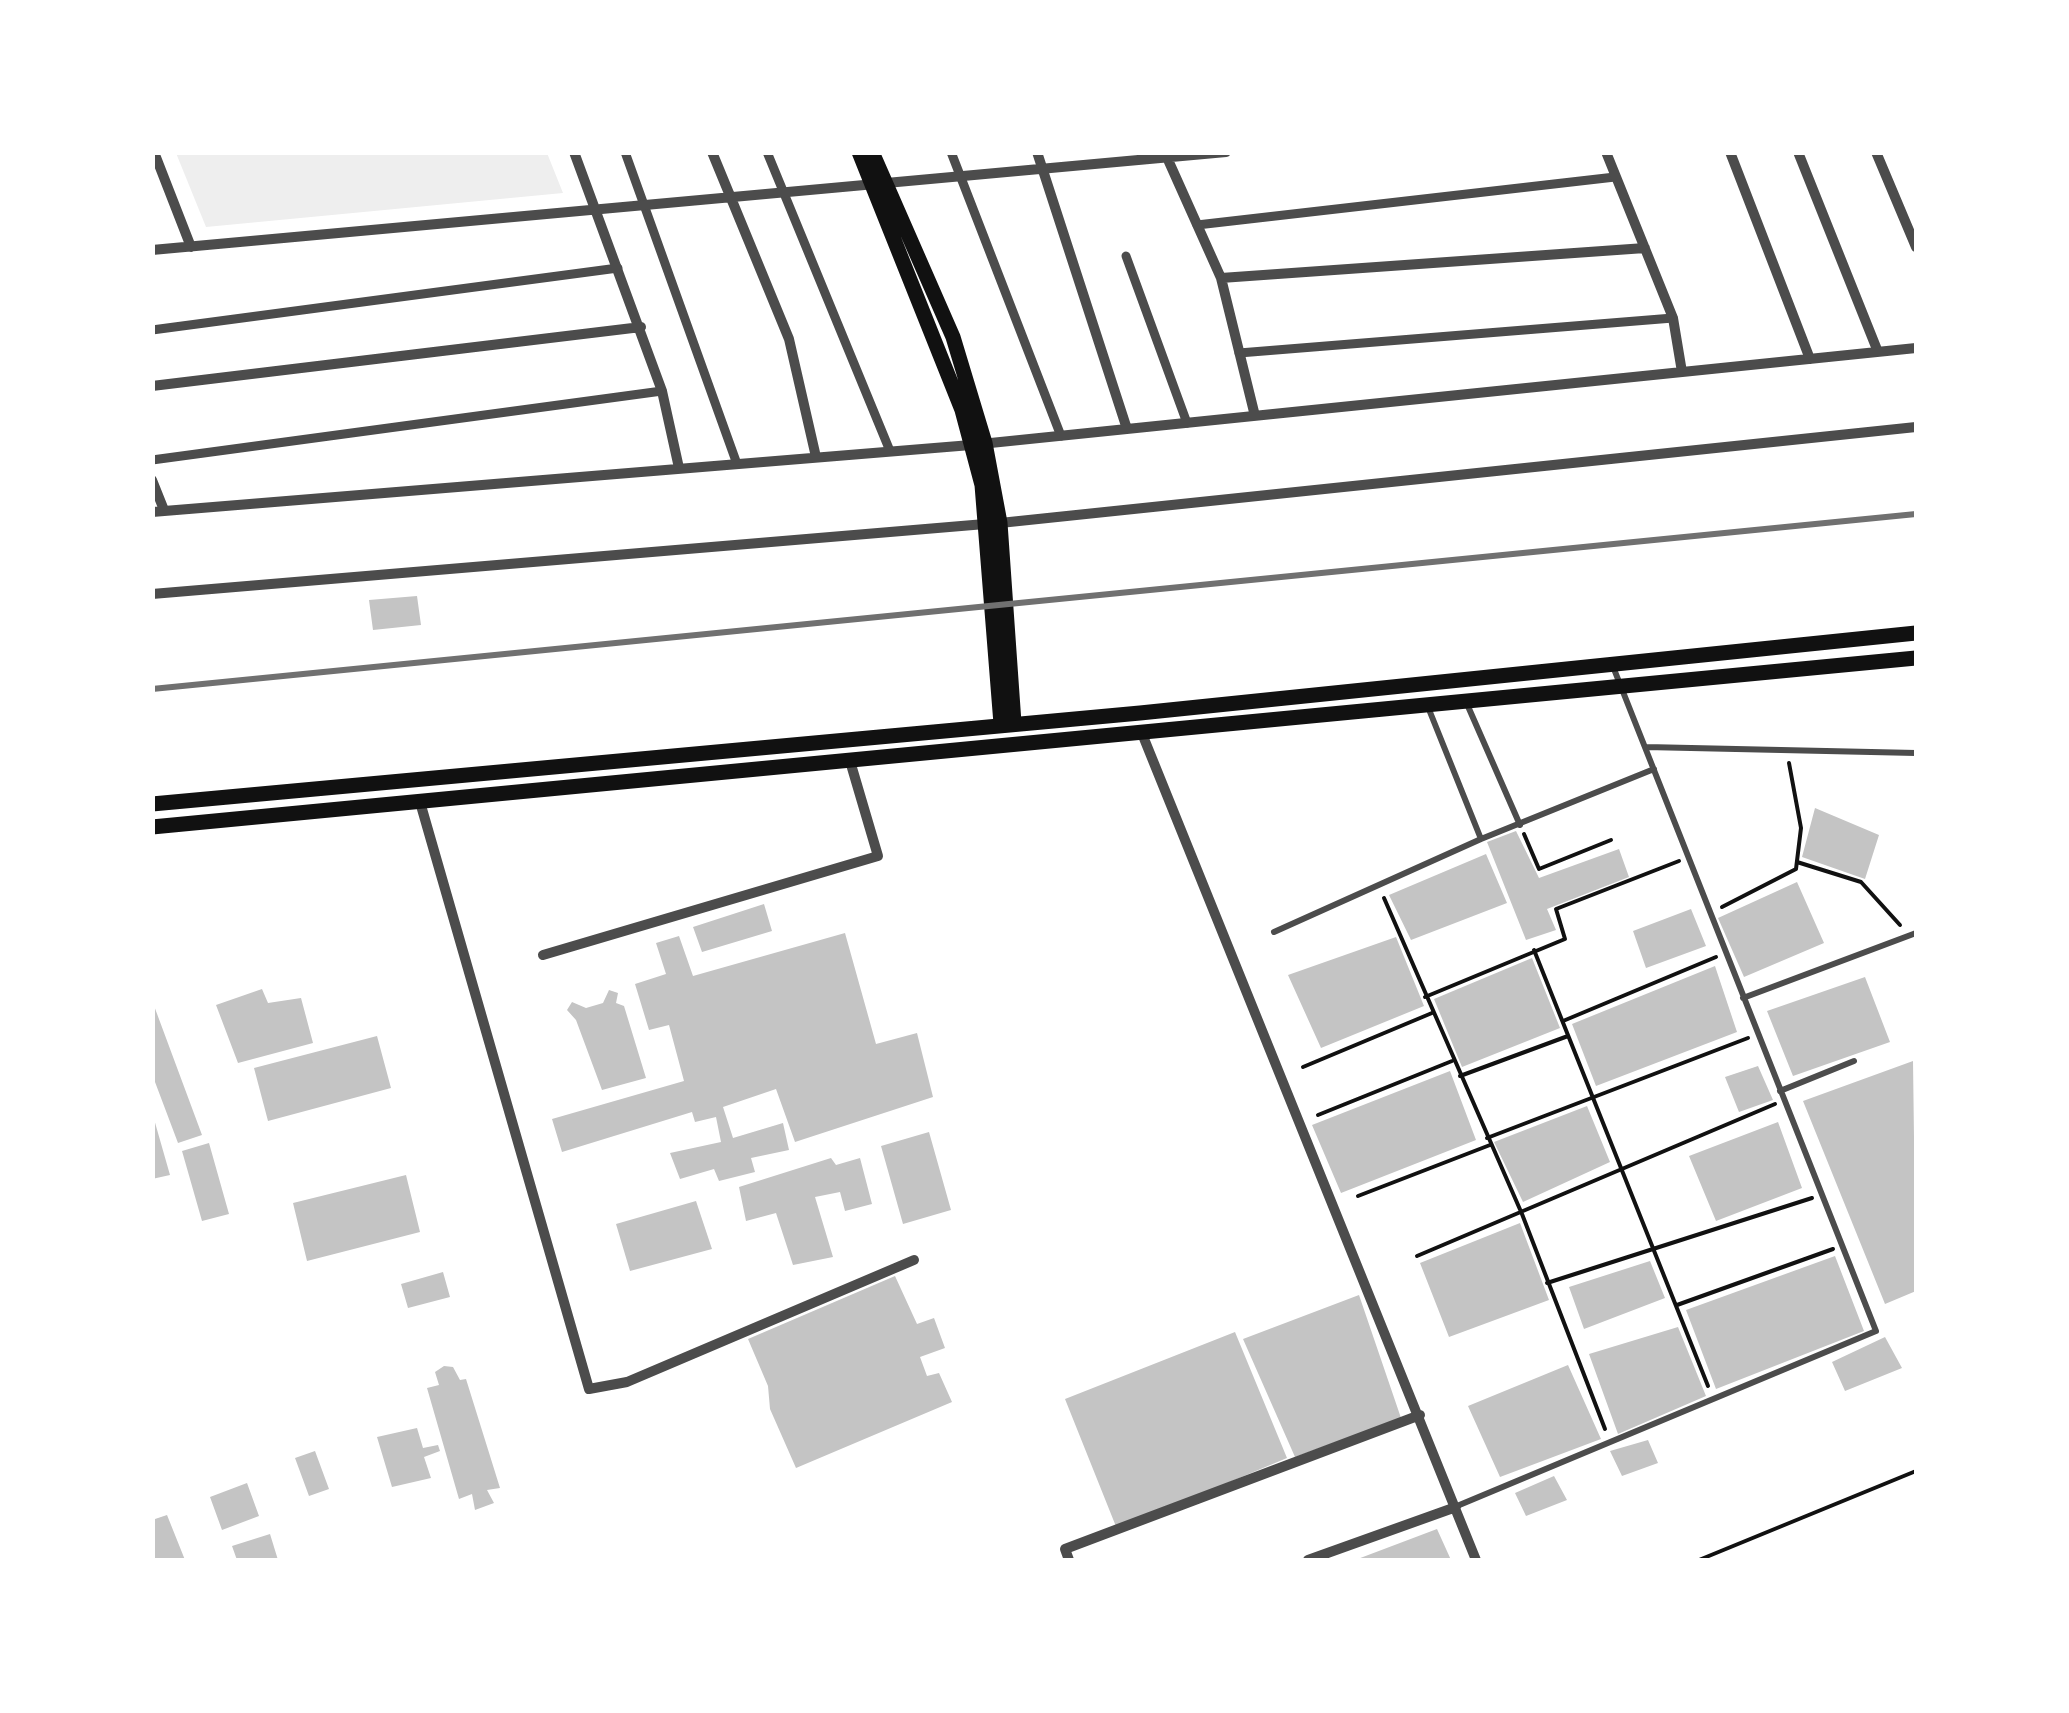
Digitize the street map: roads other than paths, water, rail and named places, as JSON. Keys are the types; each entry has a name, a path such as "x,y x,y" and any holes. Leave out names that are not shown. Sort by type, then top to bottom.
{"main road":[{"path":"859,152 953,337 993,524 1008,724"},
{"path":"872,152 879,185"},
{"path":"152,804 1916,633"},
{"path":"152,828 1623,690 1916,658"}],"street":[{"path":"154,152 192,247"},
{"path":"574,152 662,391 679,468"},
{"path":"625,152 737,464"},
{"path":"712,152 788,339 816,457"},
{"path":"767,152 890,451"},
{"path":"951,152 1060,436"},
{"path":"1037,152 1127,429"},
{"path":"1090,152 1094,165"},
{"path":"152,250 1226,152"},
{"path":"1606,152 1673,318 1682,372"},
{"path":"1730,152 1810,359"},
{"path":"1798,152 1878,352"},
{"path":"1876,152 1916,247"},
{"path":"1166,155 1221,278 1254,416"},
{"path":"1197,225 1616,176"},
{"path":"1221,278 1645,248"},
{"path":"1126,256 1187,423"},
{"path":"152,330 618,268"},
{"path":"1239,352 1673,318"},
{"path":"152,386 640,327"},
{"path":"152,480 158,511 978,444 1916,348"},
{"path":"152,460 662,391"},
{"path":"152,594 993,524 1916,427"},
{"path":"1143,736 1476,1560"},
{"path":"544,955 878,856 850,761"},
{"path":"420,802 589,1389 627,1382 914,1260"},
{"path":"1069,1560 1065,1549 1420,1416"},
{"path":"1308,1560 1456,1507"}],"lane":[{"path":"1456,1507 1876,1332 1612,663"},
{"path":"1467,704 1520,825"},
{"path":"1428,706 1481,839"},
{"path":"1646,747 1916,753"},
{"path":"1274,932 1481,839 1654,769"},
{"path":"1743,998 1913,934"},
{"path":"1780,1091 1854,1060"}],"railway":[{"path":"152,689 1916,514"}]}
